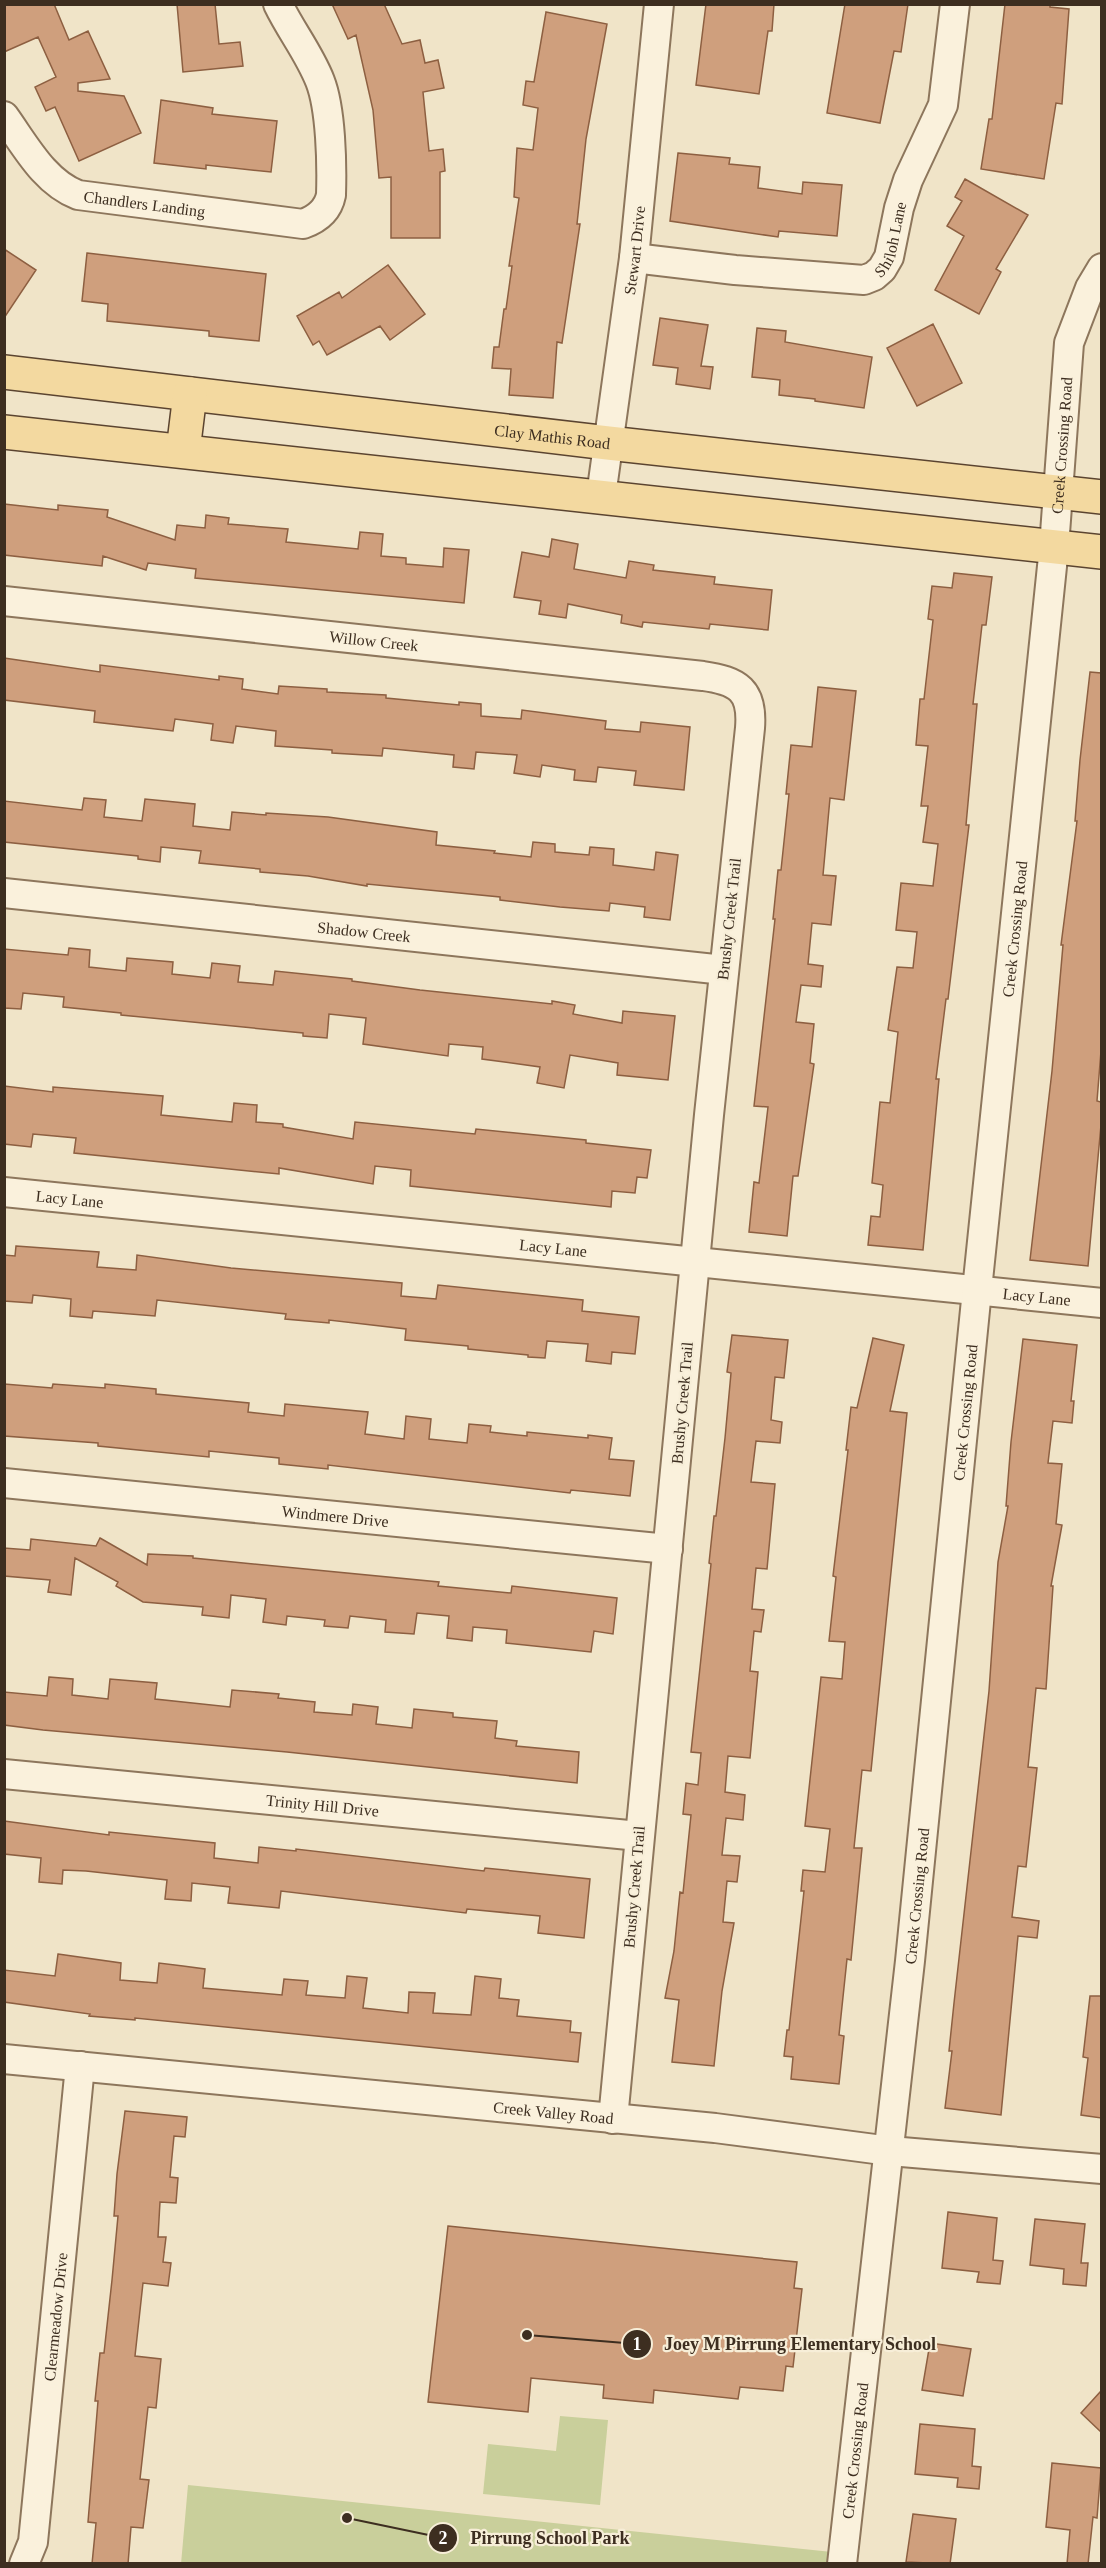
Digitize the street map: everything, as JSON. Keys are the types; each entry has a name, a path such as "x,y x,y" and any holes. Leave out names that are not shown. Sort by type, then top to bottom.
{"main road":[{"name":"Clay Mathis Road","path":"4,372 608,443 1101,496"},
{"path":"183,451 190,394"},
{"path":"4,432 1101,552"}],"street":[{"name":"Chandlers Landing","path":"4,116 50,178 62,189 78,195 303,224 319,216 330,203 327,108 321,83 310,59 278,4"},
{"name":"Stewart Drive","path":"601,496 634,258 659,4"},
{"name":"Shiloh Lane","path":"634,258 735,270 864,280 874,276 882,269 889,257 899,208 908,180 943,105 955,4"},
{"name":"Creek Crossing Road","path":"842,2564 853,2453 890,2151 1054,547 1069,344 1090,288 1101,268"},
{"name":"Willow Creek","path":"4,601 703,676 722,679 735,684 741,690"},
{"name":"Brushy Creek Trail","path":"613,2119 695,1261 751,713 749,702 741,690"},
{"name":"Shadow Creek","path":"4,893 724,970"},
{"name":"Lacy Lane","path":"4,1192 1101,1303"},
{"name":"Windmere Drive","path":"4,1483 668,1549"},
{"name":"Trinity Hill Drive","path":"4,1774 639,1836"},
{"name":"Creek Valley Road","path":"4,2059 715,2128 890,2151 1101,2169"},
{"name":"Clearmeadow Drive","path":"24,2564 33,2542 80,2066"}],"green space":[{"path":"560,2416 608,2420 600,2505 483,2494 488,2444 556,2451"},
{"path":"188,2485 832,2552 830,2564 181,2564"}],"building":[{"path":"4,4 54,4 69,40 88,31 110,79 78,83 78,91 124,96 141,133 79,161 55,107 46,111 35,87 56,77 38,37 4,52"},
{"path":"177,4 215,4 219,44 240,42 243,66 183,72"},
{"path":"332,4 384,4 402,44 420,40 425,63 438,60 444,88 423,92 429,151 443,149 445,171 440,172 440,238 391,238 391,177 379,178 373,110 356,35 348,39"},
{"path":"706,4 774,4 772,31 768,31 759,94 696,85"},
{"path":"845,4 908,4 901,52 894,51 880,123 827,113"},
{"path":"1005,4 1050,4 1050,7 1069,9 1062,104 1056,103 1044,179 981,169 989,119 992,119"},
{"path":"546,12 607,24 586,139 577,224 580,224 562,343 557,342 553,398 509,395 511,369 492,368 494,347 499,347 512,266 509,266 519,198 514,197 517,148 533,150 538,108 523,105 526,81 534,82"},
{"path":"161,100 213,108 212,114 277,121 271,172 206,165 206,169 154,163"},
{"path":"678,153 730,158 729,164 760,167 758,188 802,194 803,182 842,185 837,236 779,231 778,237 670,221"},
{"path":"965,179 1028,215 996,269 1001,272 979,314 935,290 964,236 947,226 962,201 955,197"},
{"path":"4,249 36,270 4,318"},
{"path":"87,253 266,274 259,341 209,336 209,331 107,321 108,304 82,301"},
{"path":"388,265 425,314 390,340 380,326 327,355 319,341 313,345 297,316 339,292 342,298"},
{"path":"660,318 708,325 701,366 713,367 710,389 676,384 678,368 653,365"},
{"path":"933,324 962,383 917,406 887,348"},
{"path":"757,328 786,331 785,342 872,357 864,408 779,395 780,380 752,377"},
{"path":"4,504 58,510 58,505 108,510 107,517 175,540 177,525 205,528 206,515 229,518 228,524 288,529 286,542 358,549 360,532 383,534 381,556 406,558 406,564 443,567 444,548 469,550 464,603 195,578 196,569 148,563 146,570 103,556 102,566 4,555"},
{"path":"552,539 578,544 574,569 626,578 629,561 654,565 653,570 715,577 714,584 772,590 768,630 710,624 709,629 643,622 642,627 621,623 622,615 568,604 566,618 539,614 541,601 514,597 522,552 549,557"},
{"path":"954,573 992,577 986,625 982,625 973,704 977,704 966,825 969,825 936,1079 939,1079 923,1250 868,1245 871,1216 880,1217 883,1185 872,1183 880,1102 890,1103 898,1032 888,1030 897,967 913,968 917,932 896,930 901,883 933,886 938,844 923,842 928,806 921,806 928,746 916,745 920,699 924,699 933,620 928,619 932,586 952,588"},
{"path":"4,658 100,672 100,665 219,680 219,676 243,679 242,689 278,694 279,686 327,689 327,692 386,695 386,698 459,705 459,702 481,704 481,716 521,719 522,710 606,721 605,729 640,732 641,722 690,727 684,790 634,785 636,771 598,767 596,782 574,780 575,770 542,765 540,777 514,773 517,755 476,752 474,769 453,767 454,755 383,748 382,756 275,746 276,731 236,726 233,743 211,740 213,724 175,719 173,731 94,722 95,711 4,700"},
{"path":"1090,672 1101,673 1101,1051 1097,1101 1101,1102 1101,1125 1088,1266 1030,1260 1052,1071 1063,945 1061,945 1077,821 1075,821 1080,760"},
{"path":"818,687 856,691 844,800 830,798 823,875 836,876 831,925 812,923 808,964 823,966 821,987 801,985 796,1022 814,1024 810,1063 814,1064 798,1176 793,1176 787,1236 749,1232 754,1182 759,1183 768,1107 754,1106 775,919 773,919 778,870 781,870 789,794 786,794 791,745 812,747"},
{"path":"84,798 106,800 104,817 142,821 145,799 195,804 193,826 230,830 232,812 266,815 266,813 328,817 437,832 436,845 531,857 533,842 555,844 555,852 589,855 590,847 614,849 613,865 654,870 656,852 678,855 670,920 644,917 645,907 610,903 609,911 560,907 500,900 500,897 367,884 367,886 308,876 260,872 260,869 199,863 201,851 161,847 160,862 138,859 138,856 4,842 4,801 82,810"},
{"path":"69,948 90,950 89,967 126,971 127,958 173,962 172,974 210,978 212,963 240,966 238,982 273,985 275,971 352,979 352,981 420,990 552,1004 552,1001 575,1005 573,1014 622,1023 623,1011 675,1016 668,1080 617,1075 618,1063 570,1055 564,1088 537,1083 540,1067 482,1059 483,1047 449,1044 448,1056 363,1044 366,1018 329,1014 327,1038 303,1036 303,1033 63,1007 64,997 23,993 21,1009 4,1008 4,949 68,955"},
{"path":"4,1086 53,1092 53,1087 163,1096 161,1115 232,1122 234,1103 257,1105 256,1122 283,1124 283,1127 353,1139 355,1122 475,1134 476,1129 586,1140 586,1143 651,1150 647,1178 637,1177 635,1193 612,1191 611,1207 410,1186 411,1170 375,1166 373,1184 279,1168 279,1174 74,1153 76,1138 33,1134 31,1147 4,1144"},
{"path":"16,1246 99,1252 97,1267 136,1270 137,1255 231,1268 402,1283 401,1296 436,1299 438,1285 583,1300 582,1311 639,1317 635,1354 612,1352 611,1364 586,1361 588,1344 547,1341 545,1358 528,1357 528,1355 468,1349 468,1346 405,1340 406,1329 329,1320 329,1323 285,1319 286,1314 157,1300 155,1316 93,1311 92,1318 70,1316 71,1299 33,1295 32,1303 4,1301 4,1255 15,1256"},
{"path":"732,1335 788,1340 784,1378 775,1377 771,1420 782,1422 780,1443 756,1441 751,1482 775,1484 767,1569 756,1568 752,1609 764,1610 761,1632 754,1631 750,1671 758,1672 750,1758 728,1756 725,1792 745,1795 743,1820 726,1818 722,1855 740,1856 737,1882 727,1881 723,1922 734,1923 722,1991 714,2066 672,2062 679,2000 665,1998 674,1951 680,1892 683,1893 691,1815 683,1814 686,1783 698,1785 701,1753 691,1752 714,1516 716,1516 725,1438 731,1373 727,1372"},
{"path":"873,1338 904,1345 890,1411 907,1413 871,1771 862,1770 854,1848 862,1848 851,1960 847,1959 839,2035 844,2036 839,2084 791,2079 793,2057 784,2056 787,2030 789,2030 804,1891 801,1891 803,1870 825,1872 830,1829 805,1826 821,1677 842,1679 845,1642 829,1641 836,1577 833,1576 851,1407 857,1408"},
{"path":"1023,1339 1077,1345 1071,1401 1074,1401 1072,1423 1053,1421 1048,1463 1062,1464 1056,1524 1062,1525 1051,1586 1053,1586 1046,1689 1036,1688 1028,1767 1037,1768 1026,1867 1018,1866 1012,1917 1039,1921 1037,1938 1018,1936 1001,2115 945,2108 952,2051 949,2051 954,2003 989,1691 998,1562 1008,1506 1006,1506 1011,1442"},
{"path":"4,1384 52,1388 53,1384 105,1388 105,1384 156,1389 156,1394 249,1403 248,1412 284,1416 285,1404 368,1412 365,1434 404,1439 406,1416 431,1419 429,1439 467,1443 469,1424 491,1426 490,1432 527,1436 527,1432 612,1438 609,1459 634,1461 630,1496 571,1490 570,1493 328,1465 328,1469 279,1464 279,1458 209,1451 209,1457 98,1446 98,1443 4,1436"},
{"path":"100,1538 147,1565 148,1554 193,1556 193,1558 439,1582 438,1586 511,1593 512,1586 617,1598 613,1634 594,1631 591,1652 506,1643 507,1630 473,1627 472,1641 447,1638 449,1616 417,1613 414,1634 385,1632 386,1620 350,1616 348,1628 324,1626 325,1620 287,1616 286,1625 263,1622 266,1599 231,1595 229,1618 202,1615 203,1607 143,1602 116,1586 118,1582 75,1558 71,1595 48,1592 50,1580 4,1576 4,1548 30,1550 31,1539 96,1546"},
{"path":"49,1677 73,1679 72,1695 108,1699 110,1679 157,1683 155,1699 230,1707 232,1690 279,1694 278,1698 315,1702 314,1712 352,1715 353,1704 378,1707 376,1724 412,1728 414,1709 453,1713 453,1717 497,1721 495,1738 517,1741 516,1746 579,1752 577,1783 4,1725 4,1692 47,1696"},
{"path":"4,1821 109,1835 109,1832 215,1843 214,1858 258,1863 259,1847 296,1851 296,1849 484,1871 485,1868 590,1879 584,1938 538,1933 540,1916 467,1909 466,1913 281,1891 279,1908 228,1903 230,1887 192,1883 191,1901 165,1899 167,1880 86,1871 63,1870 62,1884 39,1882 41,1858 4,1854"},
{"path":"58,1954 121,1963 120,1980 157,1983 159,1963 205,1969 203,1988 282,1995 284,1979 308,1981 306,1995 345,1998 347,1976 367,1978 363,2008 408,2013 409,1992 435,1993 433,2013 471,2015 475,1976 501,1979 499,1998 519,2000 517,2016 571,2021 570,2032 581,2033 578,2062 135,2018 135,2020 89,2016 90,2014 4,2002 4,1970 55,1976"},
{"path":"1090,1996 1101,1996 1101,2118 1081,2115 1088,2058 1083,2057"},
{"path":"125,2111 187,2117 185,2137 174,2136 170,2177 178,2178 176,2203 160,2202 158,2237 166,2237 163,2262 171,2263 168,2286 143,2283 135,2356 161,2359 156,2408 148,2407 140,2479 149,2480 143,2528 131,2527 128,2564 92,2564 96,2523 88,2522 98,2401 95,2401 100,2353 104,2353 112,2280 118,2216 114,2216 117,2174"},
{"path":"948,2212 997,2218 993,2260 1003,2261 1000,2284 977,2282 979,2272 942,2268"},
{"path":"1035,2219 1085,2224 1081,2263 1088,2263 1086,2286 1063,2284 1064,2269 1030,2265"},
{"path":"448,2226 797,2262 794,2288 802,2289 793,2367 786,2366 783,2391 740,2387 738,2399 654,2390 653,2403 603,2398 604,2385 531,2378 528,2412 428,2402"},
{"path":"930,2343 971,2349 963,2396 922,2390"},
{"path":"1101,2391 1101,2432 1081,2413"},
{"path":"920,2424 975,2429 972,2466 981,2467 979,2489 957,2487 958,2478 915,2474"},
{"path":"1052,2463 1101,2468 1097,2518 1093,2517 1088,2564 1067,2564 1070,2530 1046,2527"},
{"path":"913,2514 956,2519 950,2564 906,2562"}],"place":[{"name":"Joey M Pirrung Elementary School","path":"527,2335"},
{"name":"Pirrung School Park","path":"347,2518"}]}
